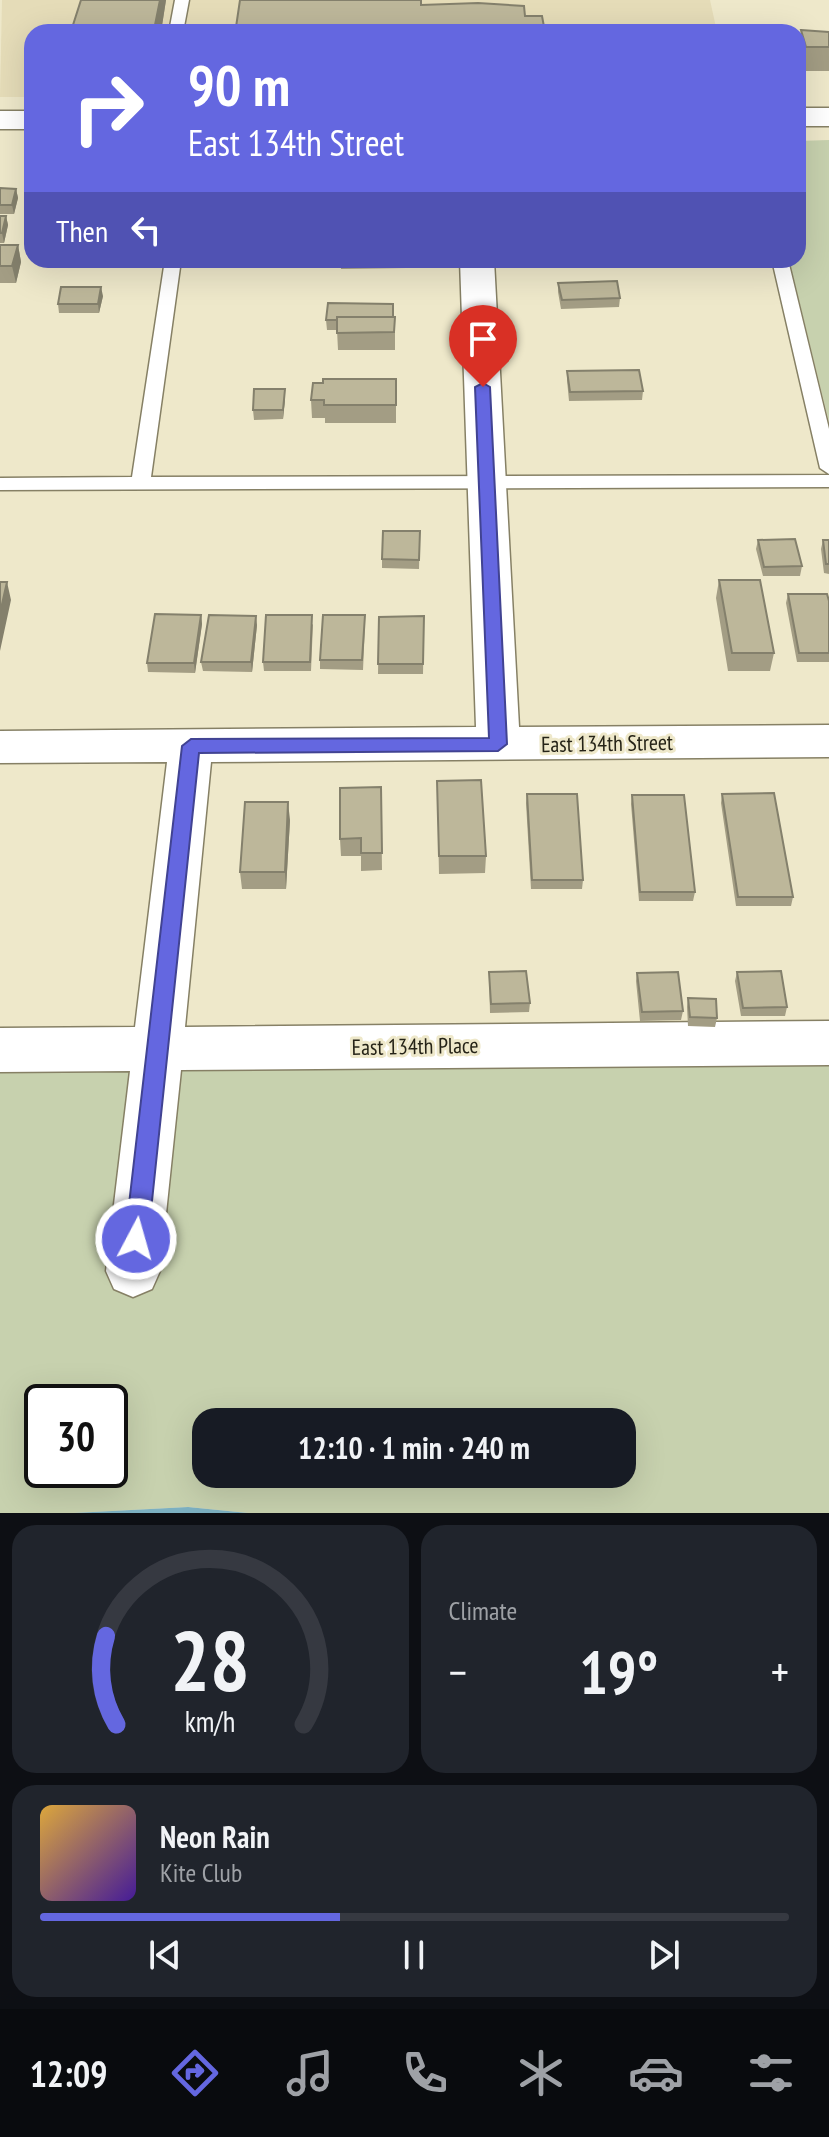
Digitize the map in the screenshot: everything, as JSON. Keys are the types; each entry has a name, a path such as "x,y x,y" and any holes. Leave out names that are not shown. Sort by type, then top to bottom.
{"street":[{"path":"806,117 829,117"},
{"path":"0,120 24,120"},
{"path":"477,268 498,744"},
{"name":"East 134th Street","path":"0,747 829,741"},
{"path":"133,1271 191,746"},
{"name":"East 134th Place","path":"0,1050 829,1043"}],"lane":[{"path":"178,24 182,0"},
{"path":"141,484 172,268"},
{"path":"782,268 829,468"},
{"path":"0,484 829,481"}],"shaded area":[{"path":"2,0 710,0 715,24 24,24 24,97 0,97"}],"green space":[{"path":"829,140 829,422 791,268 806,268 806,141"},
{"path":"829,1052 829,1513 248,1513 188,1507 0,1513 0,1060"}],"water":[{"path":"188,1507 248,1513 74,1513"}],"building":[{"path":"81,0 160,0 155,24 73,24"},
{"path":"240,0 421,0 421,5 478,3 524,6 525,16 542,16 544,24 236,24"},
{"path":"806,30 829,32 829,47 806,47"},
{"path":"0,188 16,189 12,205 0,205"},
{"path":"0,216 6,216 2,233 0,233"},
{"path":"0,245 18,245 12,266 0,266"},
{"path":"617,281 620,298 562,300 558,283"},
{"path":"61,287 101,287 98,304 58,304"},
{"path":"328,303 393,304 393,317 337,317 337,320 326,320"},
{"path":"337,317 395,317 394,332 337,333"},
{"path":"639,370 643,391 570,392 567,371"},
{"path":"323,379 396,379 396,405 324,405 324,400 311,400 313,383 323,383"},
{"path":"254,389 285,389 283,410 253,410"},
{"path":"383,531 420,531 419,560 382,559"},
{"path":"795,539 802,566 764,567 758,540"},
{"path":"823,540 829,540 829,564 826,564"},
{"path":"719,580 760,580 774,653 732,653"},
{"path":"0,582 7,582 0,613"},
{"path":"788,594 827,594 829,653 799,653"},
{"path":"155,614 201,615 194,663 147,663"},
{"path":"209,615 256,616 251,662 201,662"},
{"path":"266,615 312,615 310,662 263,662"},
{"path":"323,615 365,615 362,660 320,660"},
{"path":"424,616 423,664 378,664 379,617"},
{"path":"481,780 486,856 439,856 437,781"},
{"path":"381,787 382,853 361,853 361,838 340,839 340,788"},
{"path":"774,793 793,897 738,897 722,794"},
{"path":"527,794 577,794 583,880 532,880"},
{"path":"632,795 684,795 695,892 640,892"},
{"path":"245,802 288,802 285,872 240,872"},
{"path":"526,971 530,1003 491,1004 489,972"},
{"path":"781,971 787,1007 743,1008 737,972"},
{"path":"678,972 683,1011 642,1012 637,973"},
{"path":"688,998 716,999 717,1018 690,1017"}],"route":[{"path":"136,1239 191,746 498,744 483,387"}]}
